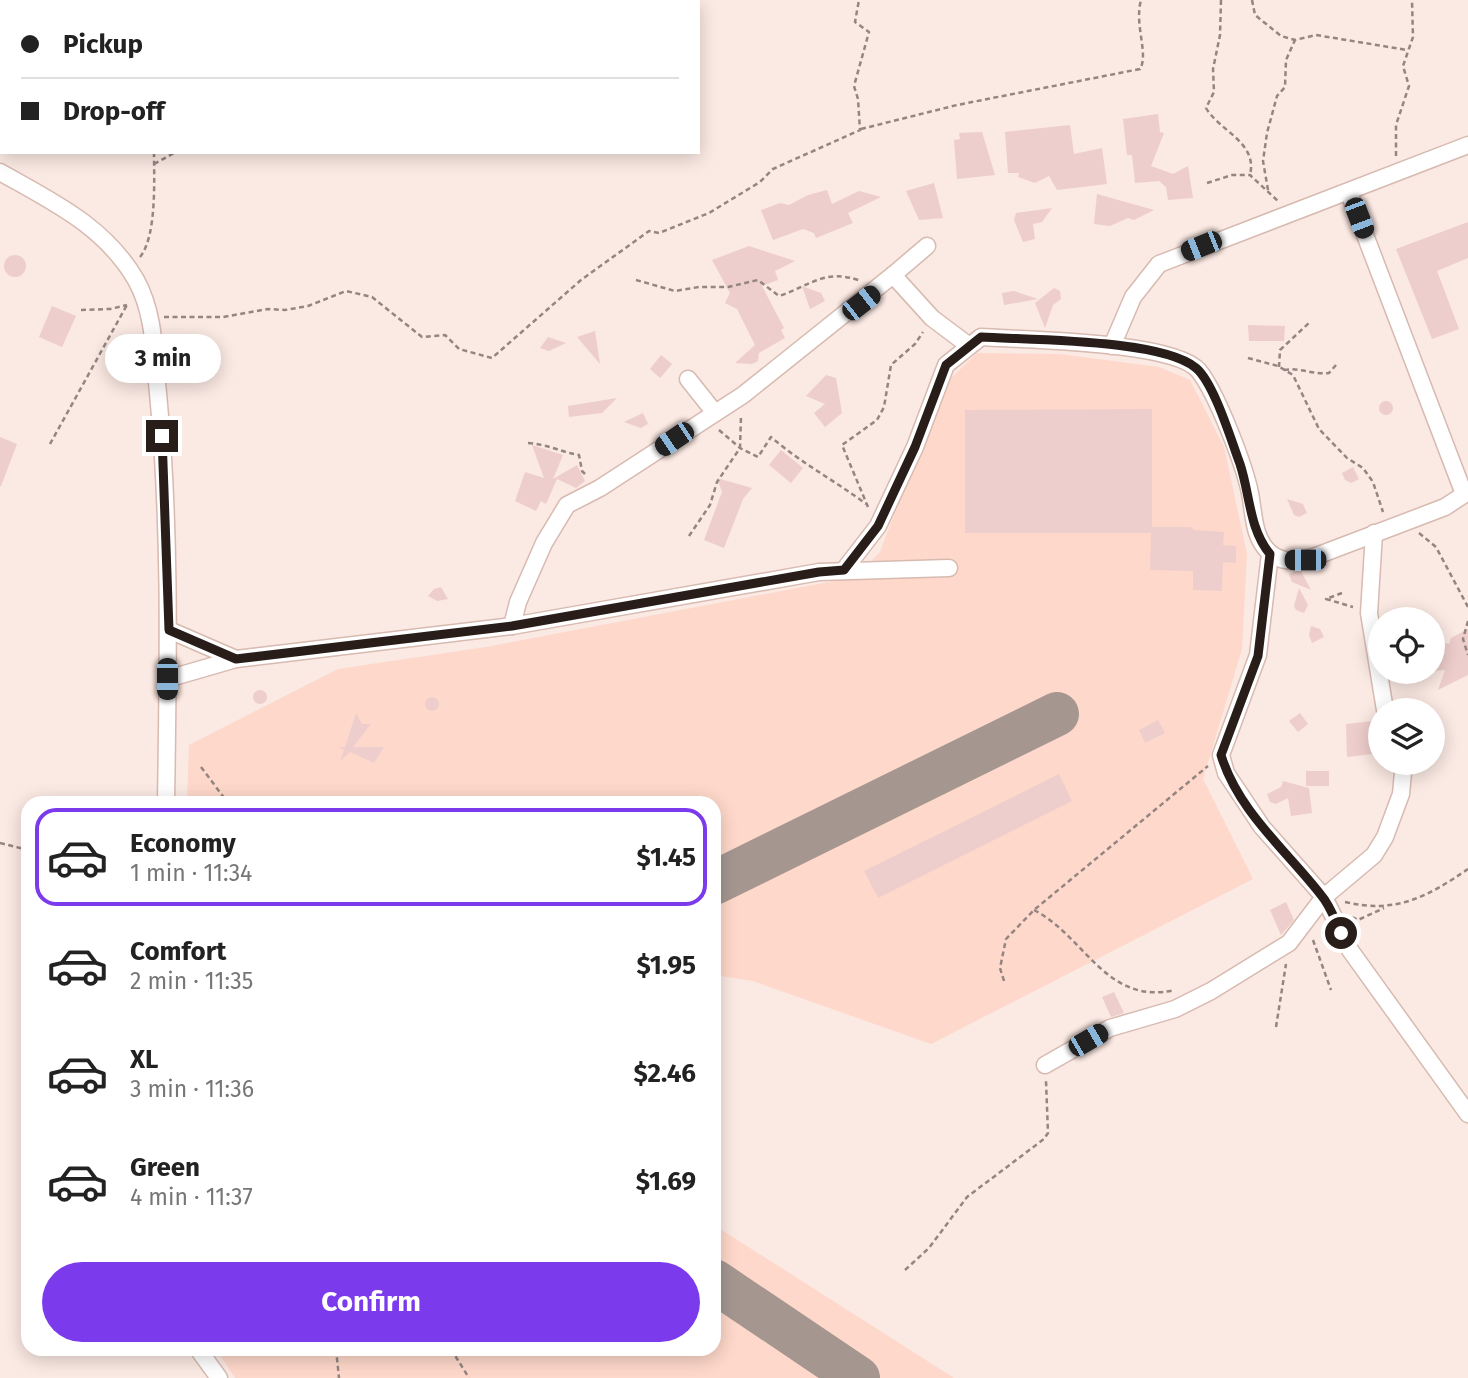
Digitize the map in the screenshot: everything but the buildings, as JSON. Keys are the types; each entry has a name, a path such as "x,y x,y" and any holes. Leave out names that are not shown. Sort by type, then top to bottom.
{"street":[{"path":"1112,346 1133,297 1159,264 1201,246 1293,215 1468,145"},
{"path":"0,172 85,222 109,243 133,275 150,317 162,436 169,630 166,796"},
{"path":"844,570 878,526 915,447 946,365 981,337 1112,346 1165,353 1198,369 1218,406 1250,492 1252,518 1262,544 1270,554 1282,560 1305,560 1445,507 1466,493 1349,193"},
{"path":"512,626 518,602 556,521 567,505 600,488 743,395 881,288 927,246"},
{"path":"893,275 932,318 968,345"},
{"path":"688,379 710,416"},
{"path":"1370,607 1381,531"},
{"path":"1270,554 1258,656 1221,755 1234,788 1262,827 1324,897 1350,950 1468,1114"},
{"path":"167,679 236,659 512,626 819,572 949,568"},
{"path":"169,630 236,659"},
{"path":"1045,1065 1110,1028 1175,1009 1211,991 1289,943 1324,897 1374,855 1385,836 1401,794 1403,775"},
{"path":"203,1356 219,1378"}],"path":[{"path":"859,0 855,22 869,32 854,86 860,130"},
{"path":"150,317 223,317 268,309 285,310 308,306 346,292 372,297 422,337 445,335 458,349 492,358 581,280 649,231 659,233 709,213 760,182 774,169 860,130 957,105 1140,69 1144,54 1137,29 1141,0"},
{"path":"1221,0 1220,35 1213,69 1214,92 1206,108 1233,132 1247,151 1252,166 1250,175"},
{"path":"1252,0 1252,9 1259,20 1281,36 1295,40 1316,35 1407,50"},
{"path":"1394,175 1396,125 1409,86 1403,66 1413,37 1412,0"},
{"path":"1268,190 1263,161 1267,133 1276,96 1285,87 1286,60 1295,40"},
{"path":"50,444 127,305 133,275 146,250 150,233 154,154"},
{"path":"154,164 172,154"},
{"path":"1207,183 1232,175 1250,175 1293,215"},
{"path":"636,280 674,291 699,287 728,287 758,280 779,296 828,276 842,274 881,288"},
{"path":"81,310 110,309 127,305"},
{"path":"878,526 842,446 877,421 884,407 891,365 915,344 932,318"},
{"path":"1279,367 1280,350 1310,322"},
{"path":"1248,358 1279,367 1293,375 1319,429 1347,458 1363,468 1373,482 1381,531"},
{"path":"1284,370 1294,368 1320,374 1329,373 1336,365"},
{"path":"689,536 710,505 716,482 740,448 743,395"},
{"path":"710,416 740,448 758,457 771,437 803,465 825,473 867,505"},
{"path":"528,443 547,444 559,452 579,455 582,471 600,488"},
{"path":"1406,522 1436,547 1468,607"},
{"path":"1342,593 1326,599 1368,613"},
{"path":"1468,621 1463,639 1468,655"},
{"path":"1004,981 1000,968 1006,939 1034,910 1221,755"},
{"path":"201,767 223,796"},
{"path":"0,843 21,848"},
{"path":"1347,913 1358,920 1384,908 1430,895 1468,869"},
{"path":"1324,897 1384,908"},
{"path":"1034,910 1054,920 1101,972 1116,983 1158,994 1182,988"},
{"path":"1306,921 1331,990"},
{"path":"1276,1027 1289,943"},
{"path":"905,1270 929,1248 967,1197 1044,1139 1048,1133 1045,1065"},
{"path":"337,1356 339,1378"},
{"path":"455,1356 469,1378"}],"shaded area":[{"path":"977,353 1059,354 1159,367 1190,380 1224,447 1247,554 1242,649 1203,779 1253,879 931,1044 753,981 721,976 721,796 187,796 189,745 338,669 486,647 855,577 880,552 943,386"},
{"path":"721,1229 954,1378 235,1378 221,1356 721,1356"}],"taxiway":[{"path":"721,880 1057,714"},
{"path":"721,1286 858,1378"}],"route":[{"path":"162,436 169,630 236,659 512,626 819,572 844,570 878,526 915,447 928,416 934,390 946,365 968,345 981,337 1132,348 1165,353 1198,369 1218,406 1250,492 1252,518 1262,544 1270,554 1258,656 1221,755 1226,773 1262,827 1324,897 1341,933"}]}
